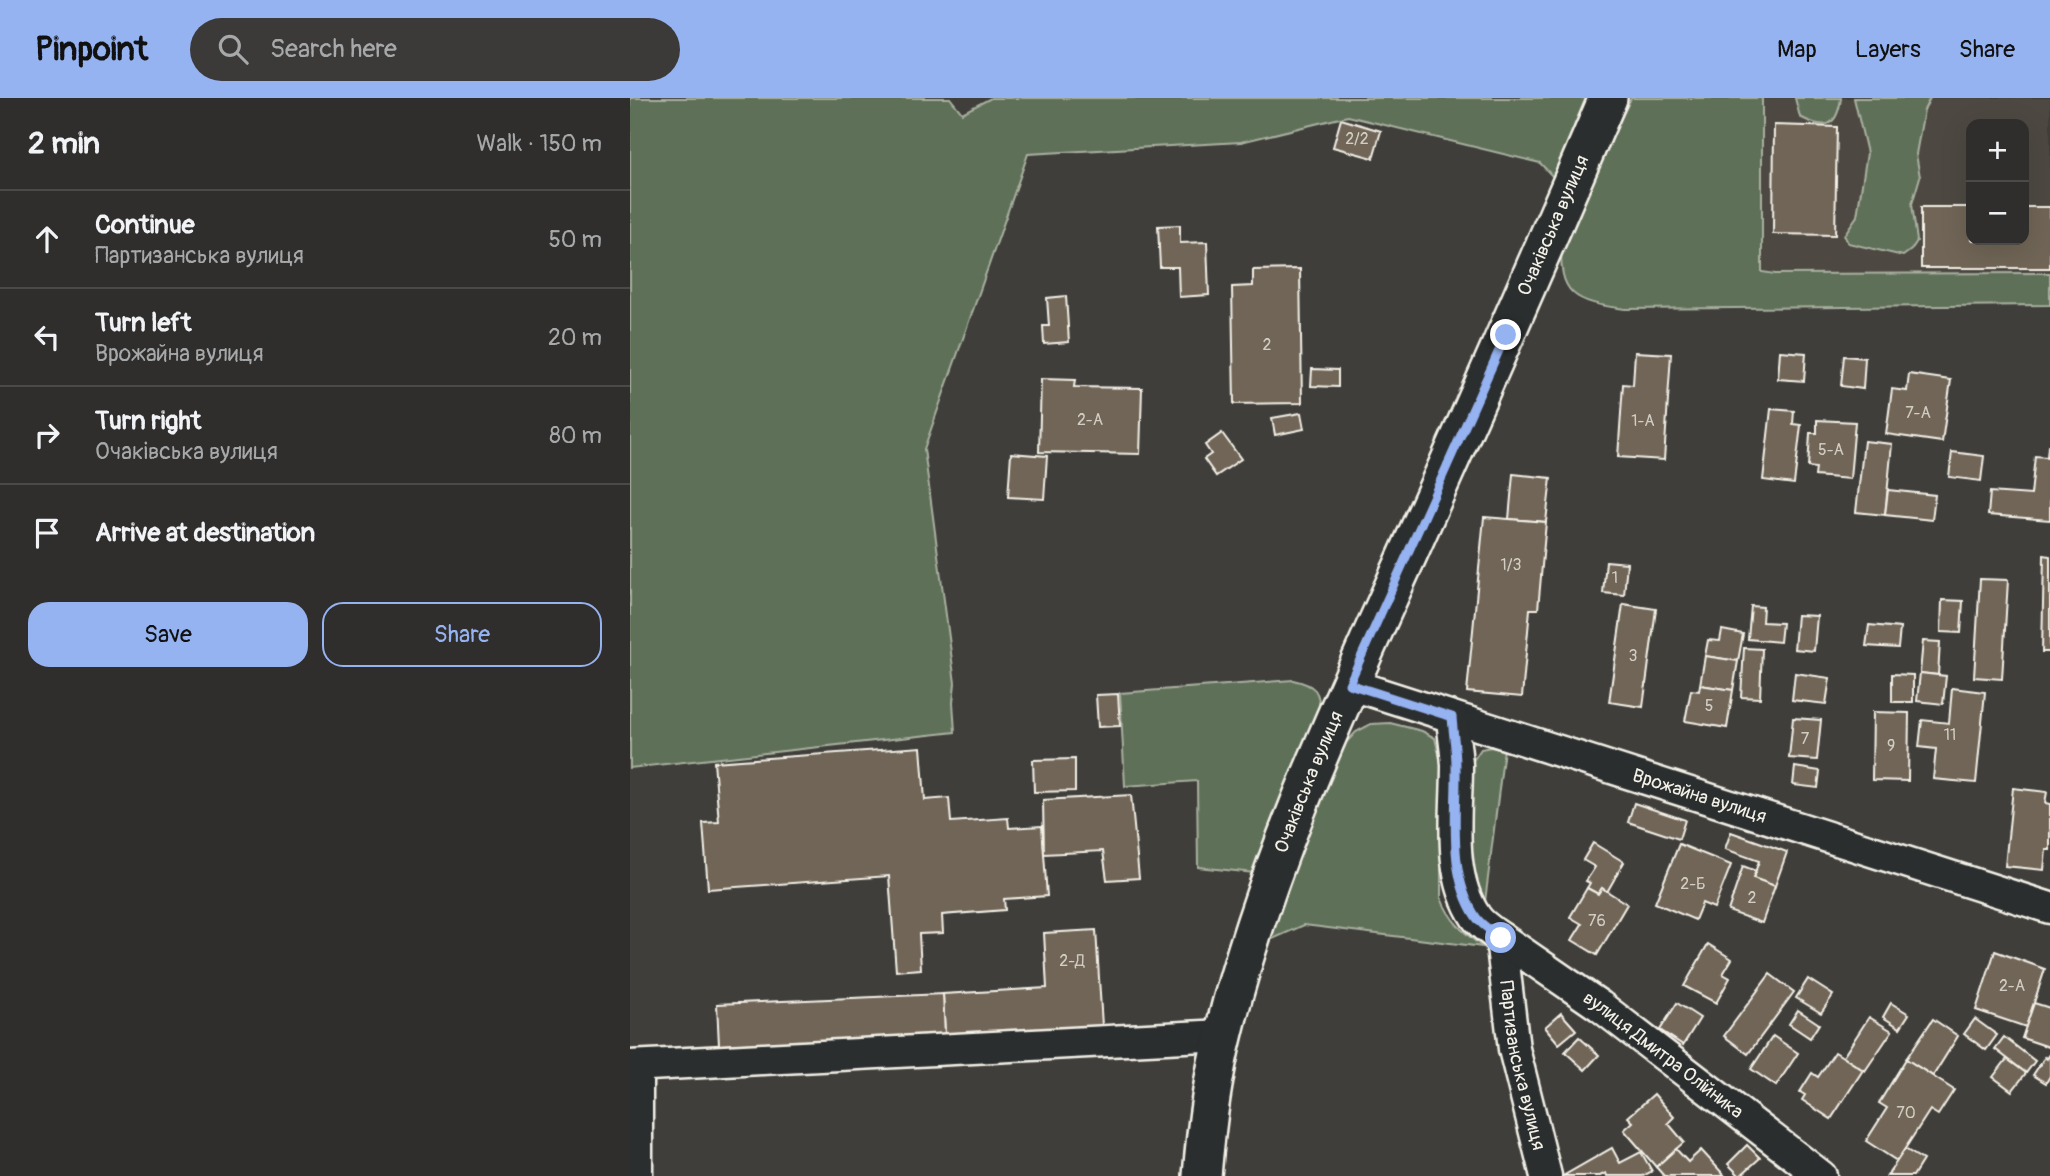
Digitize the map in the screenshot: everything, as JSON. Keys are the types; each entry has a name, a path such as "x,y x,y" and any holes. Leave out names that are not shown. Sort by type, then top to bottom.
{"street":[{"name":"Очаківська вулиця","path":"1202,1176 1206,1129 1223,1035 1250,939 1292,827 1349,684 1522,300 1608,98"},
{"name":"Врожайна вулиця","path":"1349,684 2050,908"},
{"path":"1452,717 1457,763 1455,830 1461,884 1478,920 1501,938"},
{"name":"Партизанська вулиця","path":"1501,938 1514,1049 1546,1176"},
{"name":"вулиця Дмитра Олійника","path":"1501,938 1600,1006 1821,1176"},
{"path":"637,1176 633,1066 1223,1035"}],"shaded area":[{"path":"1762,98 2050,98 2050,273 1762,274"}],"green space":[{"path":"630,98 950,98 962,113 991,98 1586,98 1553,177 1540,163 1348,116 1241,142 1028,154 924,449 955,683 955,732 630,768"},
{"path":"1631,98 1762,98 1762,272 2050,273 2050,305 1625,309 1582,299 1567,285 1561,259 1562,240"},
{"path":"1795,98 1841,98 1833,121 1823,125 1800,117"},
{"path":"1854,98 1930,98 1924,110 1916,154 1920,177 1912,204 1917,241 1903,256 1848,243 1844,235 1857,216 1867,153"},
{"path":"1293,680 1307,684 1315,690 1318,694 1320,714 1254,873 1198,867 1197,781 1125,786 1120,693"},
{"path":"1390,723 1422,731 1435,738 1441,762 1441,898 1458,926 1483,947 1304,925 1266,942 1304,835 1339,750 1356,732 1371,724"},
{"path":"1481,749 1504,749 1484,910 1470,880 1470,765"}],"building":[{"path":"1341,119 1381,131 1373,158 1333,147"},
{"path":"1774,125 1837,127 1835,235 1773,234"},
{"path":"1921,207 1966,207 1966,245 2029,245 2029,207 2050,207 2050,268 1921,268"},
{"path":"1180,225 1180,243 1207,242 1209,295 1179,297 1178,267 1160,267 1158,226"},
{"path":"1300,269 1302,403 1234,404 1232,287 1253,286 1253,270"},
{"path":"1066,296 1069,342 1044,344 1043,326 1049,326 1047,298"},
{"path":"1780,351 1806,353 1804,381 1778,379"},
{"path":"1635,352 1671,354 1664,460 1618,457 1623,384 1633,385"},
{"path":"1844,356 1865,358 1863,389 1841,386"},
{"path":"1312,369 1338,370 1338,387 1311,386"},
{"path":"1909,374 1951,380 1942,442 1886,434 1892,389 1907,391"},
{"path":"1041,379 1075,380 1074,387 1142,388 1140,454 1039,452"},
{"path":"1771,409 1794,411 1793,424 1801,425 1794,484 1763,480"},
{"path":"1301,413 1304,429 1275,435 1272,418"},
{"path":"1817,420 1855,422 1850,479 1815,476 1816,468 1808,467 1810,433 1817,433"},
{"path":"1222,433 1241,459 1216,476 1204,459 1211,454 1205,445"},
{"path":"1864,441 1892,444 1885,515 1856,512"},
{"path":"2048,446 2050,520 1988,515 1990,492 2031,495 2035,456 2047,457"},
{"path":"1952,452 1984,456 1981,481 1949,477"},
{"path":"1011,453 1047,456 1044,499 1008,497"},
{"path":"1513,474 1551,478 1546,522 1509,519"},
{"path":"1888,490 1935,495 1932,520 1885,515"},
{"path":"1484,517 1546,522 1538,609 1530,609 1522,697 1467,692"},
{"path":"2044,555 2050,556 2050,652 2042,652"},
{"path":"1606,561 1627,563 1624,595 1603,593"},
{"path":"1980,579 2008,580 2002,679 1974,677"},
{"path":"1942,600 1963,601 1961,633 1941,632"},
{"path":"1623,604 1656,609 1643,707 1609,702"},
{"path":"1751,606 1763,607 1762,622 1782,623 1780,642 1748,639"},
{"path":"1797,615 1817,616 1814,651 1794,649"},
{"path":"1869,625 1900,628 1898,648 1866,646"},
{"path":"1722,630 1743,634 1738,661 1705,656 1708,640 1720,641"},
{"path":"1923,641 1940,642 1938,675 1920,673"},
{"path":"1744,648 1762,649 1760,698 1741,697"},
{"path":"1705,656 1738,661 1733,690 1700,685"},
{"path":"1795,673 1830,678 1826,704 1792,700"},
{"path":"1920,673 1946,676 1943,704 1917,701"},
{"path":"1892,674 1913,675 1913,702 1892,702"},
{"path":"1700,685 1733,690 1727,728 1685,721 1691,690 1699,691"},
{"path":"1952,688 1985,692 1976,783 1933,779 1936,749 1919,747 1922,720 1949,723"},
{"path":"1118,694 1120,726 1098,727 1096,695"},
{"path":"1873,712 1909,713 1908,781 1872,780"},
{"path":"1793,718 1821,720 1817,760 1789,758"},
{"path":"921,747 925,800 949,798 951,822 1008,818 1009,828 1042,826 1047,896 1004,899 1005,910 942,915 943,933 919,934 921,969 896,971 889,876 708,889 703,823 719,822 714,762"},
{"path":"1075,759 1075,791 1034,792 1033,760"},
{"path":"1795,767 1820,771 1818,788 1793,785"},
{"path":"2013,788 2047,792 2045,803 2050,804 2050,850 2046,850 2044,870 2005,866"},
{"path":"1131,795 1139,878 1107,880 1103,851 1044,854 1043,800"},
{"path":"1634,803 1685,820 1679,839 1628,822"},
{"path":"1731,832 1787,852 1775,886 1753,878 1759,861 1725,849"},
{"path":"1593,843 1624,862 1607,892 1602,888 1598,894 1587,888 1590,883 1586,881 1595,867 1583,860"},
{"path":"1679,844 1731,865 1714,908 1702,903 1695,920 1655,903"},
{"path":"1743,866 1756,871 1753,878 1775,886 1762,923 1728,911"},
{"path":"1587,888 1598,894 1602,888 1627,904 1597,955 1572,940 1582,924 1570,917"},
{"path":"1096,930 1102,1026 945,1035 943,994 1047,988 1044,933"},
{"path":"1708,944 1732,959 1723,974 1730,978 1716,1003 1684,986"},
{"path":"1995,951 2045,969 2026,1027 1976,1010"},
{"path":"1770,974 1794,992 1748,1054 1724,1036"},
{"path":"1808,979 1833,995 1821,1013 1796,998"},
{"path":"943,994 945,1035 719,1045 717,1004"},
{"path":"1677,1003 1700,1018 1683,1045 1660,1030"},
{"path":"1891,1003 1909,1014 1900,1028 1883,1017"},
{"path":"2034,1003 2050,1008 2049,1047 2022,1038"},
{"path":"1798,1010 1819,1024 1810,1038 1789,1024"},
{"path":"1561,1013 1576,1030 1559,1044 1545,1027"},
{"path":"1869,1017 1892,1031 1865,1071 1843,1057"},
{"path":"1933,1019 1958,1036 1933,1076 1906,1059"},
{"path":"1975,1019 1997,1035 1986,1050 1964,1034"},
{"path":"1773,1036 1798,1053 1776,1086 1751,1069"},
{"path":"1579,1037 1599,1055 1585,1070 1565,1052"},
{"path":"2004,1037 2035,1061 2026,1073 1995,1049"},
{"path":"1835,1052 1863,1070 1831,1119 1802,1100 1805,1095 1800,1092 1812,1073 1818,1077"},
{"path":"2050,1054 2050,1076 2046,1083 2033,1075"},
{"path":"1906,1059 1954,1090 1938,1115 1930,1110 1897,1161 1866,1141 1887,1108 1879,1103"},
{"path":"2007,1059 2026,1073 2012,1091 1993,1077"},
{"path":"1654,1094 1674,1117 1668,1123 1684,1142 1656,1167 1624,1130 1633,1122 1628,1117"},
{"path":"1747,1145 1760,1158 1740,1176 1728,1164"},
{"path":"1612,1148 1620,1163 1641,1152 1652,1171 1643,1176 1607,1176 1606,1173 1600,1176 1563,1176"},
{"path":"1676,1149 1688,1162 1701,1150 1725,1176 1664,1176 1656,1167"},
{"path":"1905,1149 1923,1160 1913,1176 1887,1176"}],"route":[{"path":"1501,938 1478,920 1461,884 1455,830 1457,763 1452,717 1349,684 1506,335"}]}
